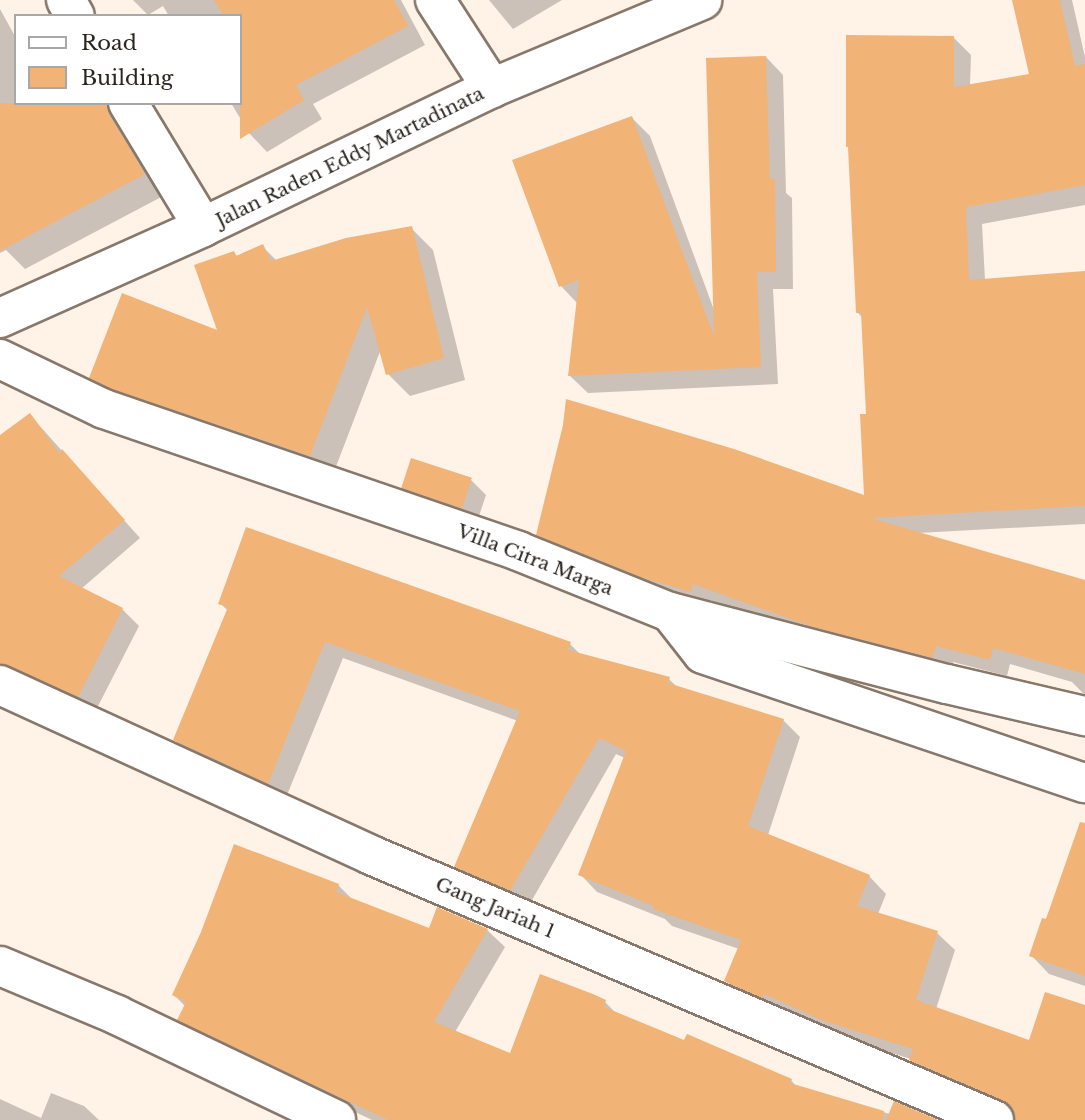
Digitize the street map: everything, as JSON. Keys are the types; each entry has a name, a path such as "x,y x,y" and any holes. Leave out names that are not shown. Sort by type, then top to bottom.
{"street":[{"path":"436,0 492,88"},
{"name":"Jalan Raden Eddy Martadinata","path":"0,318 204,227 492,88 702,0"},
{"path":"129,105 204,227"},
{"name":"Villa Citra Marga","path":"0,359 104,409 518,551 670,612 947,684 1085,716"},
{"path":"670,612 703,654 1085,783"},
{"name":"Gang Jariah 1","path":"0,685 371,855 994,1120"},
{"path":"0,967 117,1015 335,1120"}],"building":[{"path":"214,0 394,0 408,26 296,85 304,100 240,139 242,14 223,14"},
{"path":"1012,0 1060,0 1075,66 1085,64 1085,185 966,207 969,280 1085,271 1085,506 870,518 1085,580 1085,674 993,648 990,660 936,646 932,658 810,626 693,584 691,592 641,577 536,535 563,425 566,399 734,449 864,495 860,414 866,414 861,313 856,313 846,147 846,35 954,36 954,87 1029,74"},
{"path":"766,56 770,179 775,179 776,272 757,272 761,367 568,376 579,280 559,287 512,160 632,116 714,336 706,58"},
{"path":"0,103 107,105 109,114 145,174 0,251"},
{"path":"412,226 444,358 386,375 367,307 310,456 112,389 89,378 122,293 217,330 194,265 234,251 236,256 263,244 271,261 346,238"},
{"path":"30,413 60,454 62,449 125,520 59,576 123,608 78,697 0,663 0,435"},
{"path":"411,458 472,478 462,508 401,488"},
{"path":"246,527 571,642 568,650 670,677 668,683 784,719 748,826 870,875 857,906 938,931 916,1000 1029,1040 1045,992 1085,1005 1085,1120 1015,1120 1012,1107 1003,1100 909,1060 913,1049 824,1021 764,994 762,998 724,981 741,940 653,909 654,906 578,875 626,751 599,738 510,891 454,867 520,711 325,642 268,784 173,740 228,607 218,604"},
{"path":"1080,822 1085,823 1085,976 1029,956 1042,918 1046,919"},
{"path":"234,844 339,884 336,892 429,928 437,907 488,929 434,1022 510,1053 540,974 606,1000 604,1007 684,1040 687,1034 792,1079 790,1083 884,1111 883,1120 388,1120 177,1020 186,1002 172,995 201,932"},
{"path":"894,1101 938,1120 886,1120"}]}
